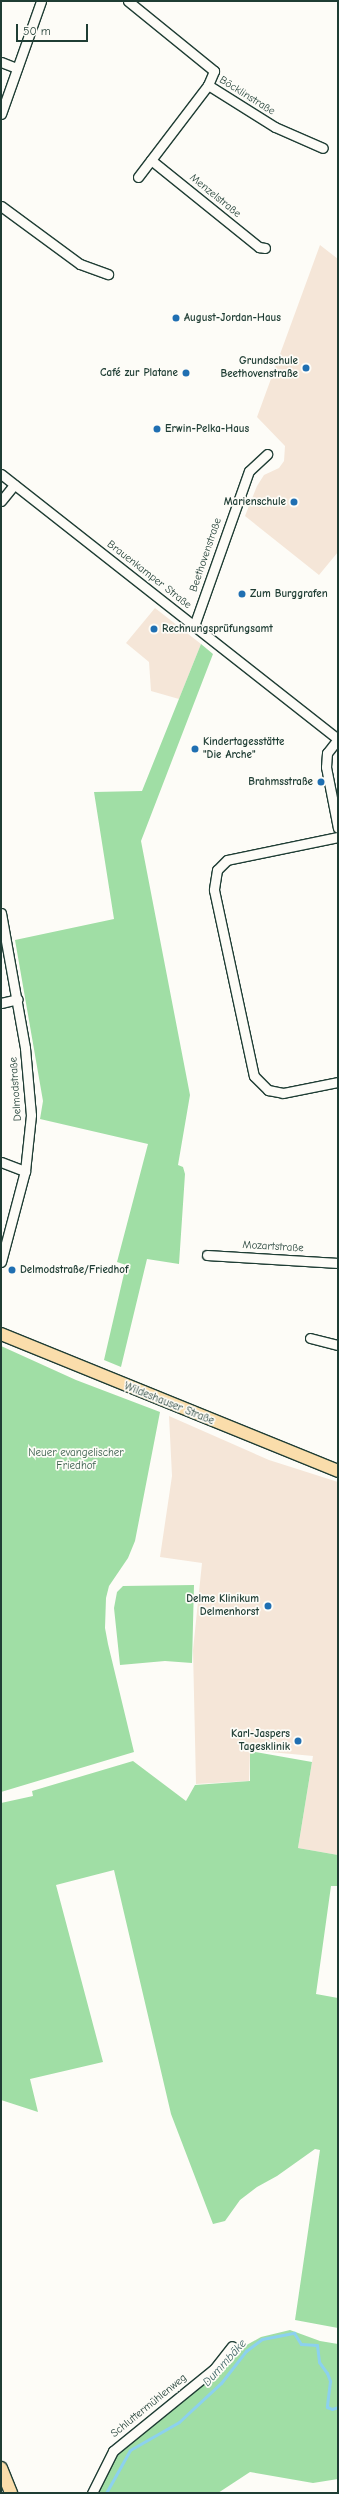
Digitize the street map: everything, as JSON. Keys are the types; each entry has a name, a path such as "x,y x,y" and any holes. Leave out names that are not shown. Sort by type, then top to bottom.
{"main road":[{"name":"Wildeshauser Straße","path":"1,1334 338,1471"},
{"path":"1,2468 11,2493"}],"street":[{"path":"1,114 41,1"},
{"name":"Böcklinstraße","path":"128,1 214,72 208,85 275,127 323,148"},
{"path":"1,62 17,68"},
{"path":"138,176 208,85"},
{"name":"Menzelstraße","path":"151,160 259,247 265,248"},
{"path":"1,206 80,264 108,274"},
{"name":"Beethovenstraße","path":"194,626 249,471 267,454"},
{"name":"Brauenkamper Straße","path":"1,474 338,739"},
{"path":"1,501 14,485"},
{"path":"338,739 327,753 326,766 338,828"},
{"path":"338,837 227,860 217,870 214,890 254,1076 268,1090 283,1093 338,1082"},
{"name":"Delmodstraße","path":"1,913 18,999 32,1115 25,1171 1,1262"},
{"path":"1,1003 18,999"},
{"path":"1,1162 25,1171"},
{"name":"Mozartstraße","path":"207,1255 338,1263"},
{"path":"310,1338 338,1345"},
{"name":"Schluttermühlenweg","path":"92,2493 113,2451 214,2369 232,2346"}],"shaded area":[{"name":"Grundschule Beethovenstraße","path":"320,245 338,259 338,552 319,575 245,516 257,486 264,475 279,468 284,461 285,446 257,417"},
{"path":"155,608 201,644 179,699 151,691 149,662 126,643"},
{"name":"Delme Klinikum Delmenhorst","path":"169,1416 269,1460 338,1482 338,1855 298,1848 313,1756 250,1750 249,1781 196,1784 193,1650 202,1563 160,1557 172,1476"}],"green space":[{"path":"201,644 213,654 141,841 190,1095 178,1165 183,1167 185,1174 179,1264 147,1259 121,1367 104,1360 126,1265 117,1262 148,1144 40,1119 43,1101 15,940 114,919 94,792 142,791"},
{"name":"Neuer evangelischer Friedhof","path":"1,1346 76,1380 160,1412 135,1541 128,1558 109,1586 106,1598 105,1628 134,1752 1,1792"},
{"path":"194,1585 192,1663 165,1661 120,1665 114,1608 117,1592 123,1586"},
{"path":"250,1751 312,1762 298,1848 338,1855 338,1886 331,1886 316,1994 338,1998 338,2328 295,2320 320,2150 315,2149 277,2176 257,2187 240,2200 225,2221 213,2224 171,2114 114,1870 56,1885 103,2062 30,2079 38,2112 1,2100 1,1803 33,1796 32,1791 133,1761 186,1801 195,1785 250,1781"},
{"path":"290,2330 320,2341 338,2344 338,2479 313,2483 250,2472 218,2493 97,2493 122,2447 226,2367 234,2352 261,2337"}],"waterway":[{"name":"Dummbäke","path":"106,2493 130,2450 179,2422 221,2383 246,2351 262,2339 294,2333 301,2344 317,2345 319,2362 327,2373 330,2381 327,2407 332,2409 338,2407"}],"place":[{"name":"August-Jordan-Haus","path":"176,318"},
{"name":"Grundschule Beethovenstraße","path":"306,368"},
{"name":"Café zur Platane","path":"186,373"},
{"name":"Erwin-Pelka-Haus","path":"157,429"},
{"name":"Marienschule","path":"294,502"},
{"name":"Zum Burggrafen","path":"242,594"},
{"name":"Rechnungsprüfungsamt","path":"154,629"},
{"name":"Kindertagesstätte \"Die Arche\"","path":"195,749"},
{"name":"Brahmsstraße","path":"321,782"},
{"name":"Delmodstraße/Friedhof","path":"12,1270"},
{"name":"Delme Klinikum Delmenhorst","path":"268,1606"},
{"name":"Karl-Jaspers Tagesklinik","path":"298,1741"}]}
